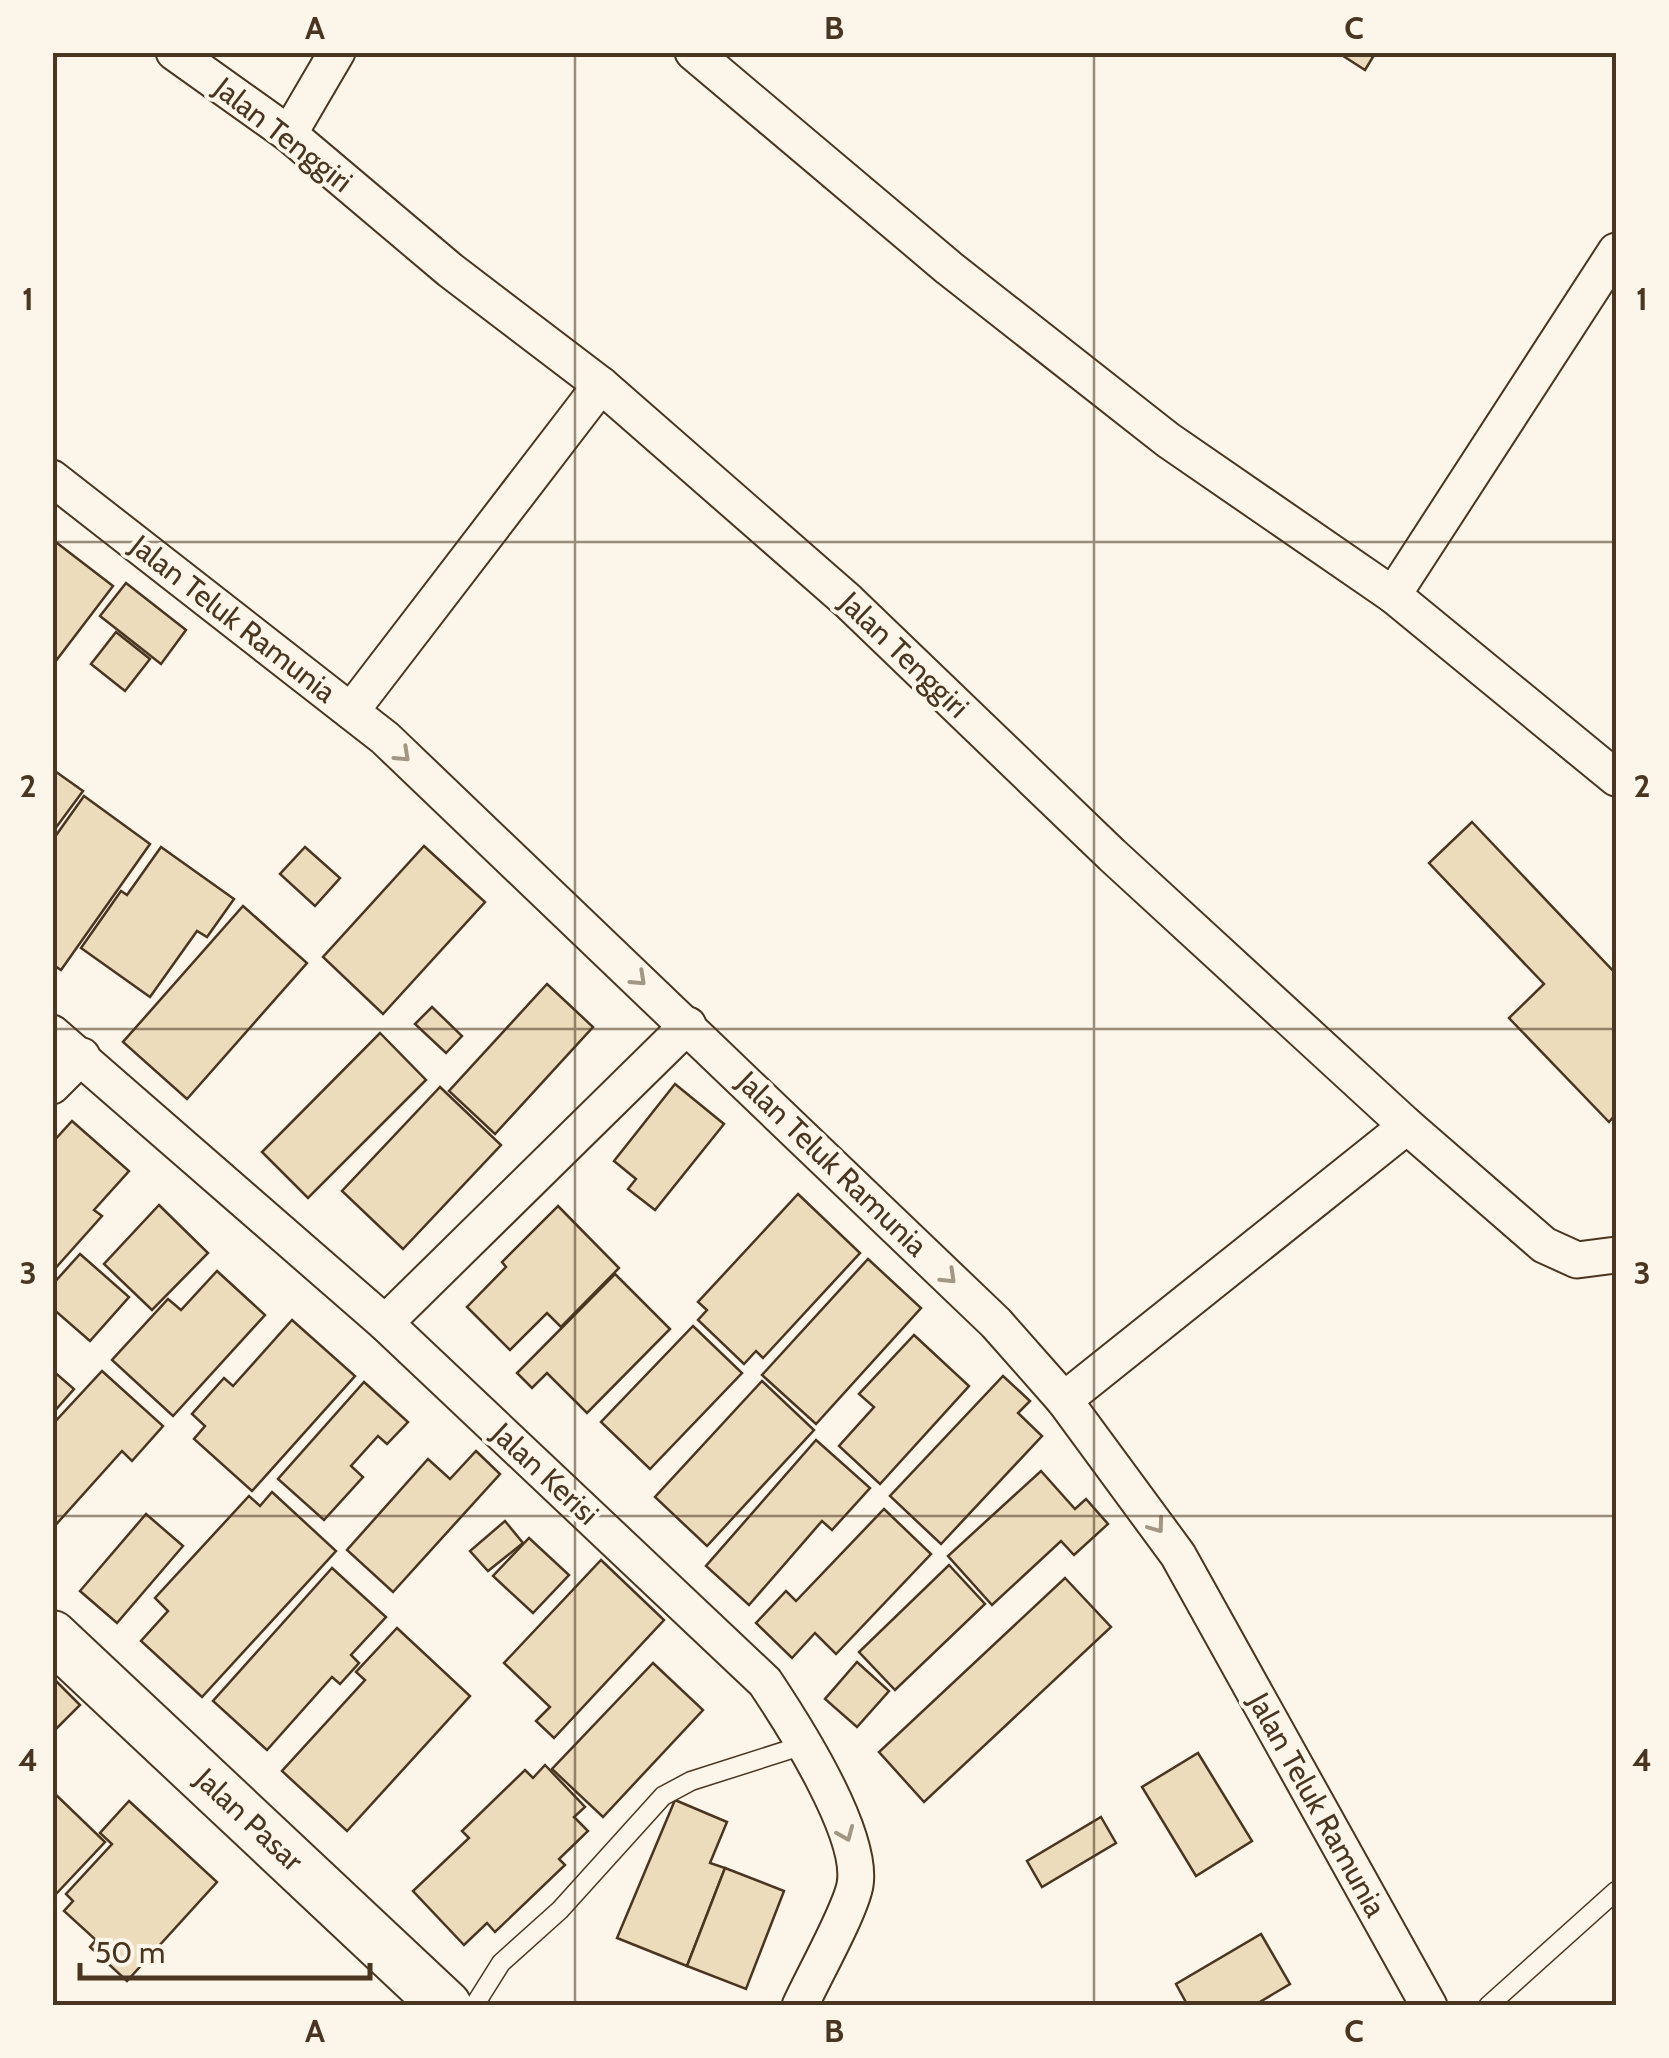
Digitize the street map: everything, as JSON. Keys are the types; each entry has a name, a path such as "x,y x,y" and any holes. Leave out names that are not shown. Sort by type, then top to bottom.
{"main road":[{"name":"Jalan Pasar","path":"52,1636 446,2006"}],"street":[{"name":"Jalan Tenggiri","path":"174,52 289,134 450,270 601,385 848,601 1112,854 1407,1126 1544,1245 1577,1260 1616,1255"},
{"path":"289,134 337,52"},
{"path":"693,52 949,268 1168,440 1392,595 1616,778"},
{"path":"1392,595 1616,251"},
{"path":"351,712 601,385"},
{"name":"Jalan Teluk Ramunia","path":"52,478 385,738 996,1323 1064,1400 1178,1555 1429,2006"},
{"path":"384,1323 688,1025"},
{"name":"Jalan Kerisi","path":"52,1034 82,1056 384,1323 765,1682 807,1744 853,1851 855,1885 800,2006"},
{"path":"52,1086 82,1056"},
{"path":"1064,1400 1407,1126"}],"lane":[{"path":"474,2006 501,1963 560,1910 663,1796 692,1781 807,1744"},
{"path":"1488,2006 1616,1892"}],"building":[{"path":"1337,52 1376,52 1365,70"},
{"path":"57,543 113,586 52,666 52,549"},
{"path":"126,583 186,630 161,664 100,616"},
{"path":"116,632 150,659 125,691 91,664"},
{"path":"52,769 83,791 52,833"},
{"path":"84,796 150,844 61,970 52,964 52,841"},
{"path":"1472,822 1616,974 1616,1114 1609,1122 1509,1018 1544,984 1429,863"},
{"path":"424,846 485,902 383,1014 323,957"},
{"path":"161,847 234,899 207,937 197,931 150,997 81,948 121,891 127,895"},
{"path":"305,847 340,878 315,906 280,874"},
{"path":"243,906 307,963 187,1099 123,1042"},
{"path":"547,984 593,1027 495,1134 449,1091"},
{"path":"432,1007 462,1036 446,1053 415,1024"},
{"path":"380,1033 426,1080 308,1198 262,1152"},
{"path":"675,1084 724,1124 655,1210 628,1189 636,1179 614,1161"},
{"path":"440,1087 501,1145 403,1249 342,1191"},
{"path":"72,1121 129,1171 94,1210 102,1216 52,1272 52,1143"},
{"path":"798,1194 860,1253 763,1358 756,1351 744,1364 698,1320 707,1310 698,1302"},
{"path":"159,1205 208,1253 152,1310 104,1264"},
{"path":"558,1206 619,1268 561,1327 547,1313 510,1350 467,1307 506,1267 502,1262"},
{"path":"80,1254 129,1297 90,1341 52,1308 52,1285"},
{"path":"868,1259 921,1308 816,1424 762,1375"},
{"path":"217,1271 265,1315 173,1416 112,1360 168,1299 181,1310"},
{"path":"615,1274 670,1329 587,1413 547,1373 532,1388 517,1373"},
{"path":"292,1320 355,1376 252,1491 194,1439 205,1426 192,1414 224,1378 233,1386"},
{"path":"693,1326 742,1373 650,1469 601,1422"},
{"path":"914,1335 969,1386 880,1484 839,1446 874,1407 859,1394"},
{"path":"52,1370 74,1389 52,1414"},
{"path":"102,1371 163,1426 132,1461 122,1451 52,1529 52,1425"},
{"path":"1003,1376 1030,1401 1018,1413 1042,1436 941,1544 890,1496"},
{"path":"762,1381 814,1430 707,1546 655,1497"},
{"path":"364,1382 408,1422 387,1444 378,1436 351,1466 363,1477 324,1520 278,1479"},
{"path":"816,1440 870,1488 832,1530 822,1521 749,1605 706,1566"},
{"path":"476,1451 500,1474 393,1592 347,1550 428,1459 450,1479"},
{"path":"1041,1471 1075,1509 1086,1499 1108,1524 1074,1555 1061,1541 992,1605 948,1556"},
{"path":"272,1492 336,1551 202,1697 141,1641 168,1611 155,1598 249,1496 260,1506"},
{"path":"884,1509 931,1554 836,1654 815,1633 792,1658 756,1623 786,1591 796,1601"},
{"path":"146,1514 183,1546 117,1623 80,1591"},
{"path":"505,1521 523,1543 488,1571 470,1551"},
{"path":"529,1538 569,1575 533,1613 493,1576"},
{"path":"601,1560 664,1620 554,1738 536,1721 550,1707 504,1663"},
{"path":"949,1565 985,1604 895,1690 859,1652"},
{"path":"332,1568 386,1617 351,1655 359,1663 340,1684 332,1677 267,1750 213,1701"},
{"path":"1065,1578 1111,1627 924,1802 879,1752"},
{"path":"397,1628 470,1696 347,1831 282,1771 365,1680 356,1672"},
{"path":"857,1662 889,1691 857,1727 825,1699"},
{"path":"653,1663 703,1710 603,1817 552,1769"},
{"path":"52,1677 80,1705 52,1733"},
{"path":"1198,1753 1252,1841 1196,1876 1142,1787"},
{"path":"545,1765 585,1807 574,1817 588,1831 559,1859 565,1865 495,1932 487,1923 464,1945 413,1891 469,1838 462,1831 525,1770 533,1778"},
{"path":"53,1792 105,1842 56,1894 52,1890"},
{"path":"675,1800 727,1822 710,1863 725,1868 687,1966 617,1938"},
{"path":"129,1801 217,1882 127,1981 90,1947 96,1940 64,1911 73,1901 66,1894 112,1844 100,1833"},
{"path":"1101,1817 1116,1843 1042,1887 1027,1861"},
{"path":"725,1868 784,1891 746,1989 687,1966"},
{"path":"1261,1934 1290,1984 1253,2006 1188,2006 1176,1984"}]}
